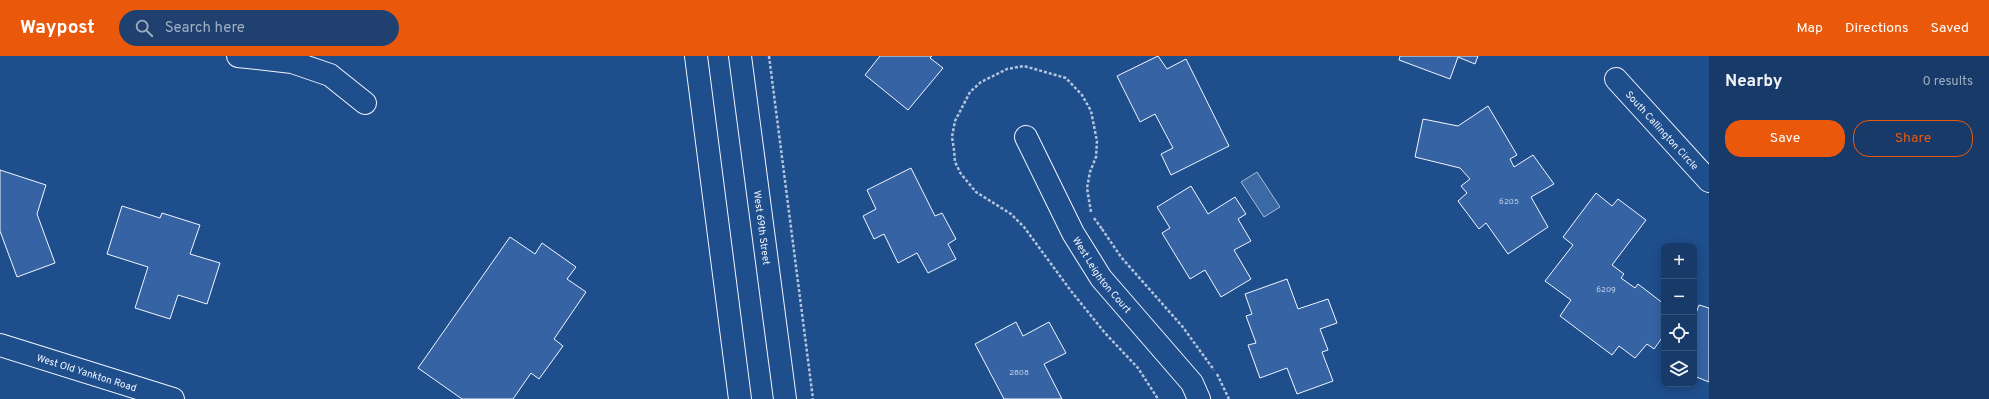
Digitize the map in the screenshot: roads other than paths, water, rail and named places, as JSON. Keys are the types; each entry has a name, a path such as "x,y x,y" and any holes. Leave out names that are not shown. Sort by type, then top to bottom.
{"street":[{"path":"238,56 292,62 330,75 365,103"},
{"path":"696,56 740,399"},
{"name":"West 69th Street","path":"740,56 785,399"},
{"name":"South Callington Circle","path":"1616,79 1709,181"},
{"name":"West Leighton Court","path":"1026,137 1073,233 1101,278 1192,383 1199,399"},
{"name":"West Old Yankton Road","path":"0,345 173,399"}],"water":[{"path":"1257,172 1280,207 1264,217 1241,182"}]}
